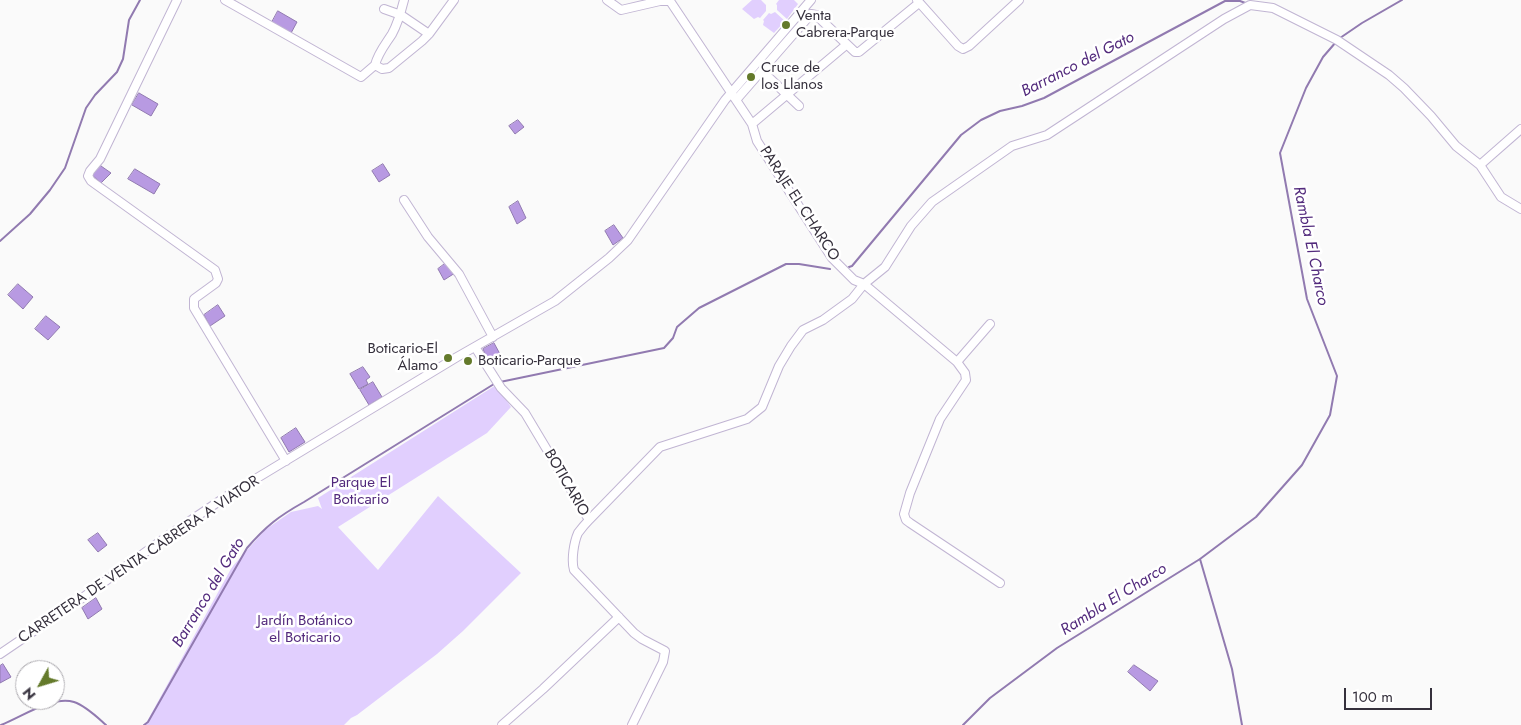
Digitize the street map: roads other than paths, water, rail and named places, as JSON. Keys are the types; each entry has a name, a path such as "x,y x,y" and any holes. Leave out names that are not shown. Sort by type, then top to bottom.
{"street":[{"path":"177,0 100,159 88,176 91,181 215,270 218,279 216,283 194,298 194,308 286,461"},
{"path":"225,0 361,77 375,66 377,56 401,15 404,0"},
{"path":"375,66 382,69 389,68 429,34 454,0"},
{"name":"PARAJE EL CHARCO","path":"607,0 621,10 660,1 670,1 752,124 757,141 832,258 854,280 864,284 957,362"},
{"path":"736,100 811,14 816,15 854,52 858,52 918,1 958,46 963,49 1018,0"},
{"path":"1258,0 1337,40 1389,75 1431,116 1456,146 1480,165 1501,197 1521,209"},
{"name":"CARRETERA DE VENTA CABRERA A VIATOR","path":"0,654 224,498 555,301 609,258 628,240 731,93 807,2"},
{"path":"588,520 660,447 747,419 762,407 780,366 803,330 823,320 852,299 864,284 885,267 911,226 932,202 1012,146 1047,135 1250,4 1273,8"},
{"path":"384,9 401,15 429,34"},
{"path":"752,124 846,45"},
{"path":"762,71 798,106"},
{"path":"1480,165 1521,129"},
{"path":"404,200 428,237 459,274 493,337"},
{"path":"990,324 957,362 965,373 966,380 940,419 910,493 904,514 910,524 1000,583"},
{"name":"BOTICARIO","path":"476,347 501,388 525,413 588,520 578,533 576,540 574,570 642,639 665,651 666,655 632,725"},
{"path":"502,725 619,617"}],"waterway":[{"path":"0,241 30,214 65,168 86,108 95,95 117,72 123,59 129,20 140,0"},
{"name":"Rambla El Charco","path":"1340,38 1402,0"},
{"name":"Barranco del Gato","path":"849,267 852,266 961,135 981,120 1000,111 1044,98 1225,1 1240,1 1248,4"},
{"name":"Rambla El Charco","path":"963,725 990,698 1057,648 1200,559 1256,517 1302,465 1330,415 1337,376 1307,299 1280,153 1306,88 1323,57 1336,42"},
{"name":"Barranco del Gato","path":"500,382 664,348 673,338 677,327 699,308 786,264 830,269"},
{"name":"Barranco del Gato","path":"144,725 148,722 247,548 260,534 287,512 494,384"},
{"path":"1200,559 1232,669 1242,725"},
{"name":"Barranco del Gato","path":"1,725 47,704 66,701 83,706 106,725"}],"place":[{"name":"Venta Cabrera-Parque","path":"786,25"},
{"name":"Cruce de los Llanos","path":"751,77"},
{"name":"Boticario-El Álamo","path":"448,358"},
{"name":"Boticario-Parque","path":"468,361"}],"park label":[{"name":"Parque El Boticario","path":"361,492"},
{"name":"Jardín Botánico el Boticario","path":"305,630"}]}
